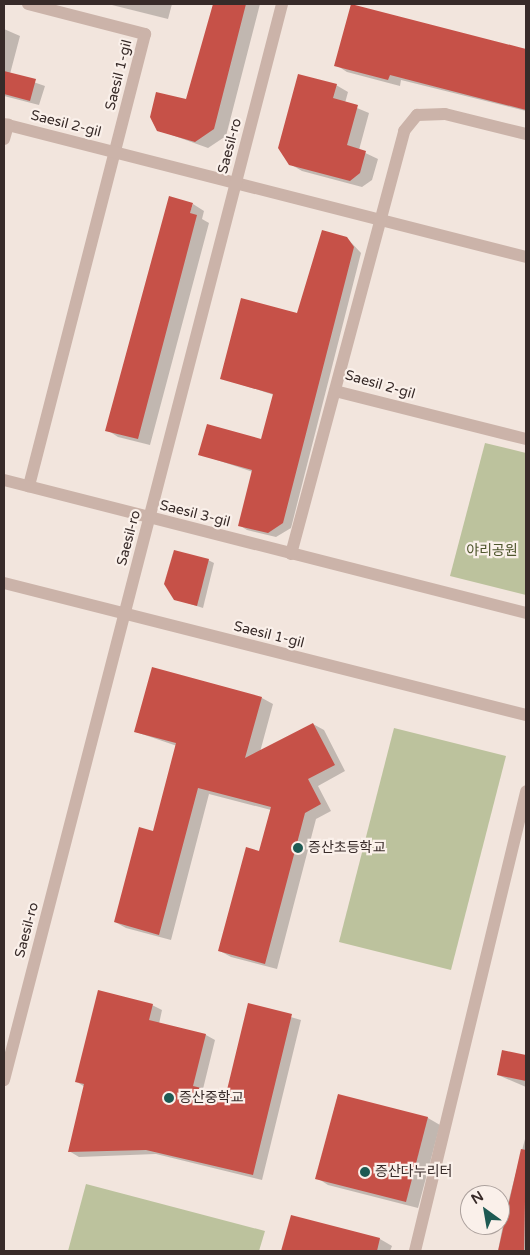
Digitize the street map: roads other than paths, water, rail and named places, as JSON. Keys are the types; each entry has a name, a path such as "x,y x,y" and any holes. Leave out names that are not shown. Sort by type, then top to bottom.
{"street":[{"name":"Saesil 1-gil","path":"28,4 145,34 116,152"},
{"name":"Saesil-ro","path":"4,1080 282,4"},
{"name":"Saesil 2-gil","path":"526,134 445,114 417,115 404,131 378,219 335,391 526,439"},
{"name":"Saesil 2-gil","path":"4,140 6,124 526,257"},
{"name":"Saesil 2-gil","path":"29,486 116,152"},
{"path":"291,554 335,391"},
{"name":"Saesil 3-gil","path":"4,480 526,613"},
{"name":"Saesil 1-gil","path":"4,584 526,715"},
{"path":"415,1251 526,791"}],"place":[{"name":"증산초등학교","path":"298,848"},
{"name":"증산중학교","path":"169,1098"},
{"name":"증산다누리터","path":"365,1172"}],"park label":[{"name":"야리공원","path":"492,551"}]}
